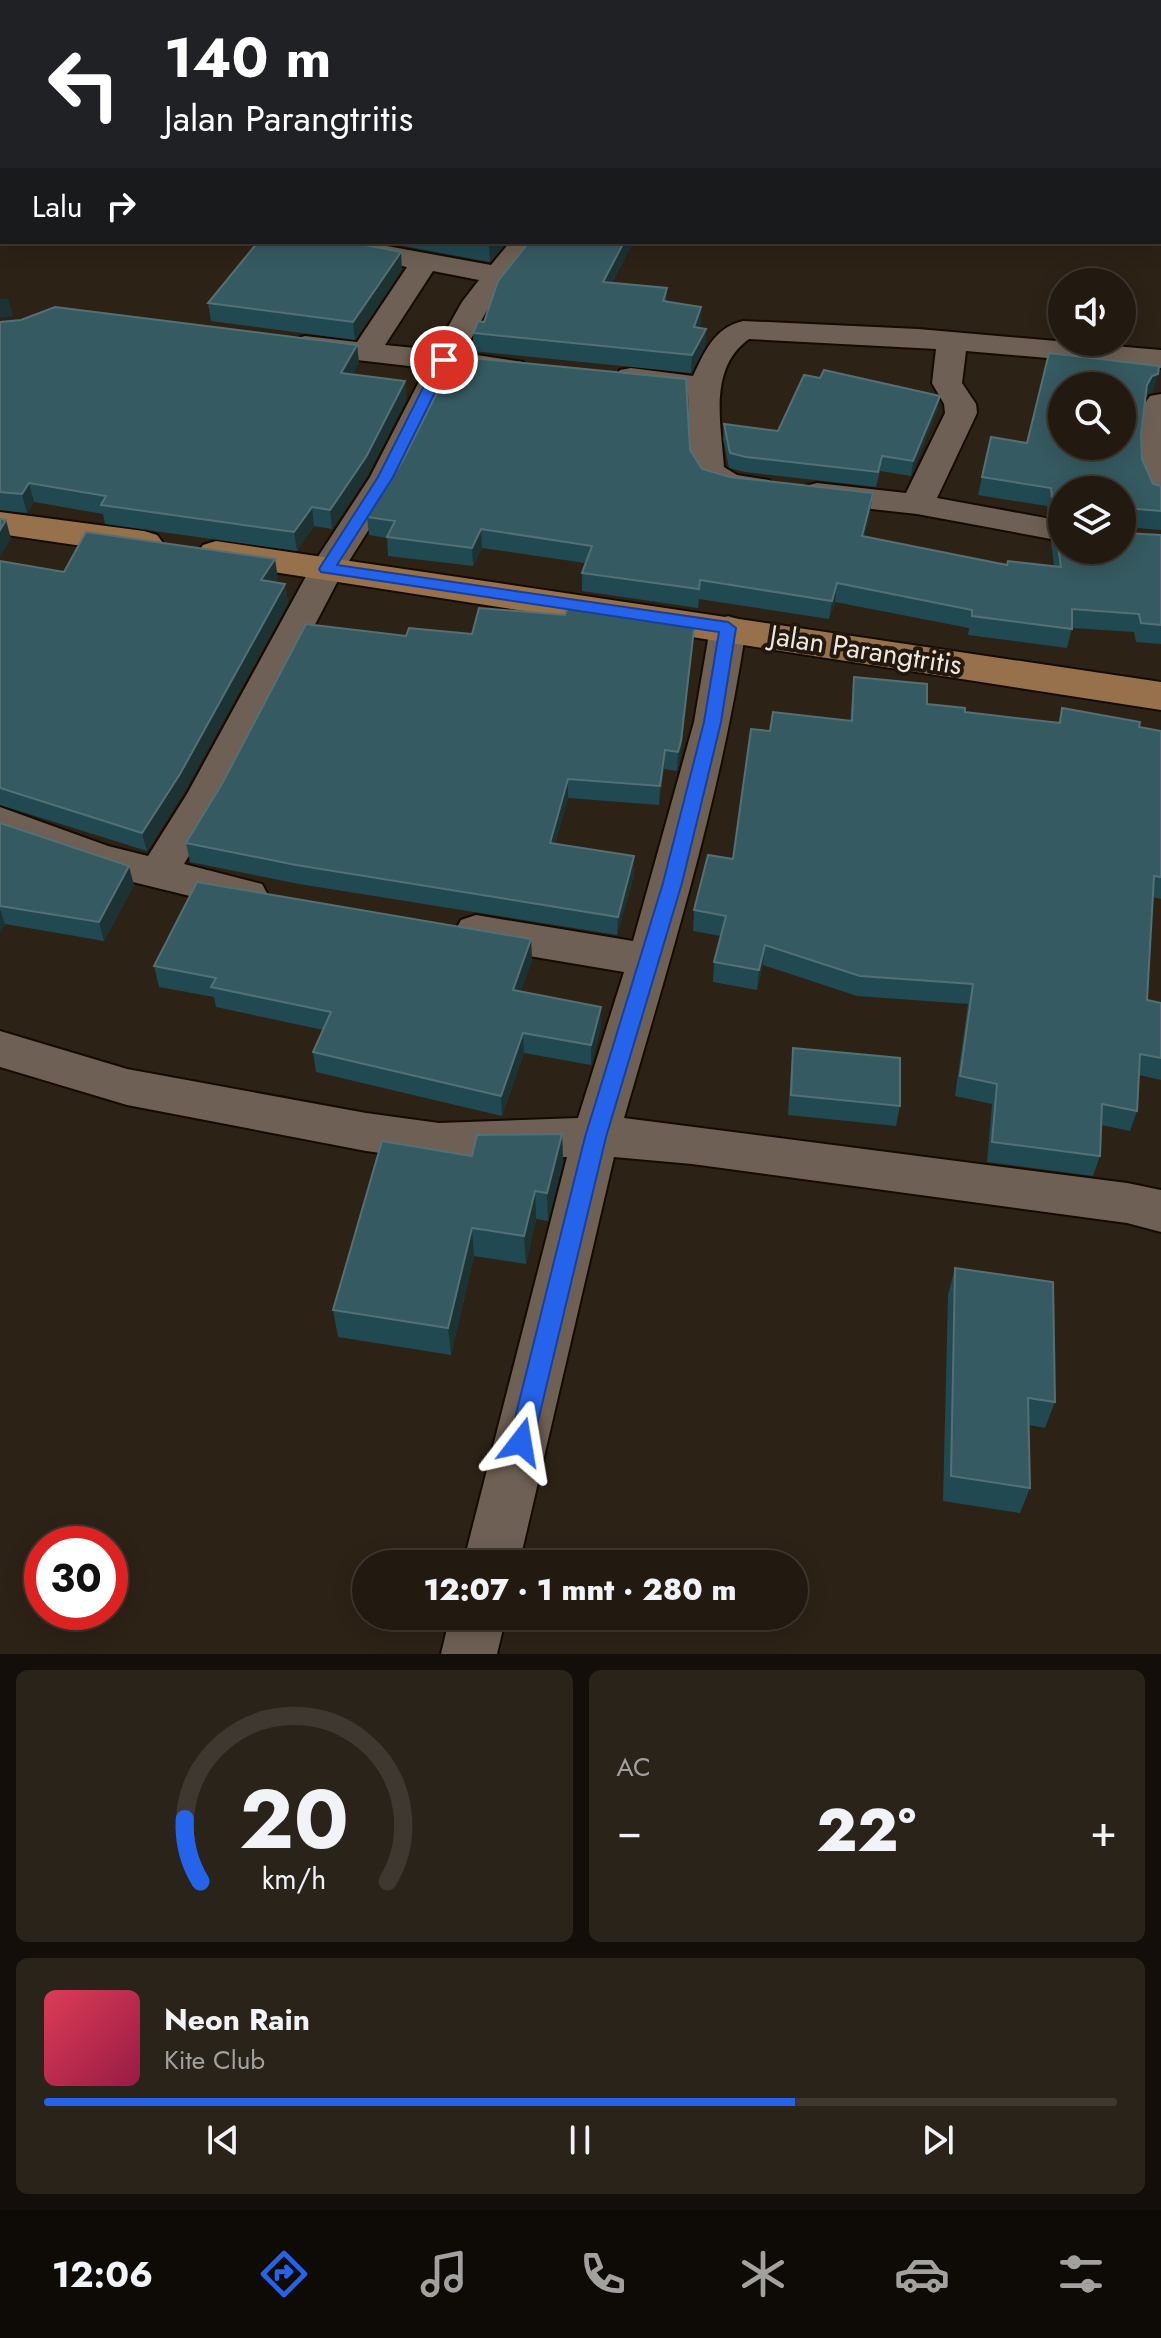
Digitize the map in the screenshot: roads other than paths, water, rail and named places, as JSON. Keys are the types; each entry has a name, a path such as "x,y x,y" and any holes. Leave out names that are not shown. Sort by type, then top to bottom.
{"main road":[{"name":"Jalan Parangtritis","path":"0,523 728,628 1161,696"}],"street":[{"path":"329,244 498,275"},
{"path":"157,875 204,799 327,569 386,477 444,360 477,302 523,244"},
{"path":"364,353 424,263"},
{"path":"1048,528 917,504 741,485 714,477 708,468 703,389 723,344 743,330 952,341 1161,359"},
{"path":"917,504 961,413 947,383 952,341"},
{"path":"285,342 550,371"},
{"path":"607,375 684,383 703,389"},
{"path":"1161,403 1155,467 1161,492"},
{"path":"494,1550 595,1137 650,960 713,722 728,628"},
{"path":"0,821 100,859 157,875 279,901"},
{"path":"439,926 650,960"},
{"path":"0,1049 127,1087 366,1132 439,1142 595,1137 692,1145 1127,1203 1161,1211"},
{"path":"469,1654 475,1630"}]}
